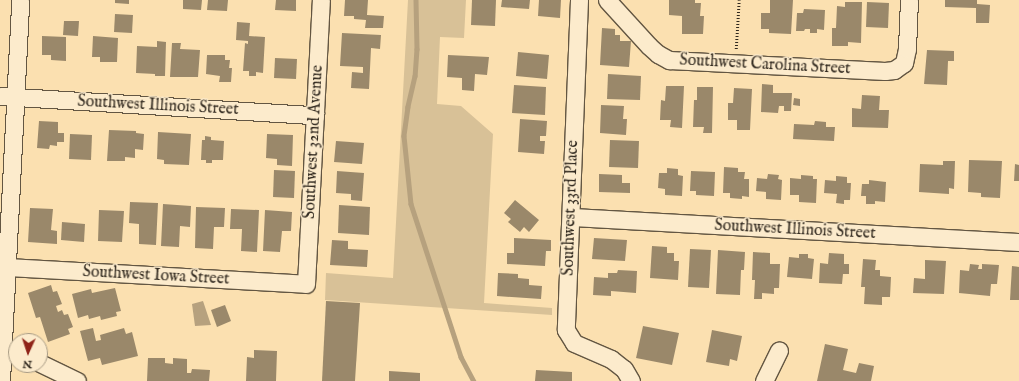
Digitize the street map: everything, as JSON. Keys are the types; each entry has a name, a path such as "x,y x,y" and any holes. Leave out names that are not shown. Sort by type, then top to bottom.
{"street":[{"path":"1,381 6,347 8,97 20,0"},
{"name":"Southwest 32nd Avenue","path":"306,284 321,0"},
{"name":"Southwest 33rd Place","path":"579,0 572,218 566,330 574,343 611,359 624,369 631,381"},
{"name":"Southwest Carolina Street","path":"607,0 658,54 670,60 681,62 735,63 885,71 900,67 904,63 906,56 909,0"},
{"name":"Southwest Illinois Street","path":"8,97 315,115"},
{"name":"Southwest Illinois Street","path":"572,218 1019,242"},
{"name":"Southwest Iowa Street","path":"6,267 306,284"},
{"path":"764,381 779,350"},
{"path":"48,367 77,381"}],"path":[{"path":"735,63 738,0"}],"shaded area":[{"path":"408,0 466,0 464,38 440,37 437,104 461,106 493,134 484,303 552,308 552,315 325,300 326,273 393,278"},
{"path":"203,301 211,325 195,326 192,304"}],"building":[{"path":"115,0 129,0 129,4 115,3"},
{"path":"183,0 202,0 201,10 183,9"},
{"path":"208,0 228,0 227,11 207,10"},
{"path":"276,0 296,0 296,11 275,10"},
{"path":"345,0 368,0 367,15 384,16 383,28 365,28 366,20 354,19 354,16 344,16"},
{"path":"472,0 496,0 495,26 471,25"},
{"path":"502,0 530,0 529,9 501,7"},
{"path":"539,0 561,0 560,18 538,16"},
{"path":"669,0 695,0 695,3 701,3 700,16 704,16 703,34 682,34 682,16 669,15"},
{"path":"770,0 793,0 791,34 769,33 769,29 761,29 761,13 770,13"},
{"path":"945,0 977,0 977,4 990,5 989,23 976,23 976,8 945,7"},
{"path":"845,2 862,2 861,43 848,42 848,46 832,46 832,28 836,28 837,6 845,7"},
{"path":"867,2 889,3 888,28 866,27"},
{"path":"804,9 825,10 824,30 817,29 817,33 810,33 810,29 796,31 797,13 803,13"},
{"path":"115,14 133,15 132,33 114,32"},
{"path":"64,21 79,21 78,36 63,35"},
{"path":"237,22 250,23 249,36 265,37 263,73 256,72 256,76 249,76 249,71 243,71 245,43 248,44 248,41 236,40"},
{"path":"602,28 615,29 615,35 620,35 620,41 631,41 629,67 600,65"},
{"path":"342,33 381,35 380,49 371,48 369,89 351,88 352,72 363,73 363,67 340,66"},
{"path":"42,36 66,37 66,61 51,60 51,55 42,55"},
{"path":"93,36 118,38 117,62 100,62 100,57 92,57"},
{"path":"157,41 166,42 165,76 136,73 137,46 157,47"},
{"path":"172,43 181,43 180,49 200,50 198,77 170,77"},
{"path":"927,50 954,51 954,61 948,61 947,85 924,84"},
{"path":"518,52 549,55 547,79 516,76"},
{"path":"207,55 225,55 225,60 230,60 229,68 232,68 231,82 219,82 220,76 206,74"},
{"path":"448,55 489,57 487,75 475,74 474,91 462,90 462,78 447,77"},
{"path":"275,58 297,59 296,79 274,78"},
{"path":"608,74 641,76 640,100 607,99"},
{"path":"762,84 773,85 773,93 792,93 791,111 784,111 784,106 779,106 778,113 761,112"},
{"path":"514,85 546,87 545,115 512,113"},
{"path":"666,86 684,86 682,128 670,127 671,120 660,120 661,100 665,101"},
{"path":"697,87 713,87 712,133 703,133 704,127 693,127 694,100 697,100"},
{"path":"734,88 752,89 750,130 737,130 737,120 728,120 728,103 733,103"},
{"path":"862,95 880,96 879,110 889,110 888,128 852,127 852,108 861,109"},
{"path":"794,98 800,99 800,106 793,105"},
{"path":"601,105 624,106 623,119 627,119 626,135 600,133"},
{"path":"520,119 547,121 546,136 540,136 540,141 545,141 544,154 518,152"},
{"path":"39,121 58,122 58,133 64,133 64,142 57,142 57,146 50,145 49,149 37,148"},
{"path":"815,121 826,122 826,127 835,127 834,141 793,139 794,124 814,125"},
{"path":"109,130 136,131 136,133 144,134 143,150 135,149 135,158 125,157 125,161 107,161"},
{"path":"158,132 191,134 189,165 164,164 164,160 157,159"},
{"path":"70,134 92,135 91,160 69,159"},
{"path":"267,134 293,135 292,166 277,165 277,159 266,158"},
{"path":"205,136 211,137 211,140 224,141 223,160 212,160 212,163 206,163 206,160 201,160 202,140 205,140"},
{"path":"610,140 639,141 638,168 609,167"},
{"path":"336,141 364,143 362,164 334,162"},
{"path":"969,160 1002,161 1000,198 981,197 981,193 968,192"},
{"path":"943,161 955,161 954,189 949,188 949,194 919,192 920,164 943,165"},
{"path":"1015,164 1019,165 1019,181 1014,181"},
{"path":"724,167 738,168 738,172 745,172 744,179 749,179 749,197 742,196 742,199 730,198 730,193 723,193"},
{"path":"667,168 678,169 678,175 683,176 682,196 665,195 665,189 658,188 659,173 667,173"},
{"path":"274,170 295,171 294,198 273,197"},
{"path":"337,171 364,173 362,201 351,200 351,194 336,193"},
{"path":"691,171 715,172 714,196 696,195 696,191 690,191"},
{"path":"599,174 622,175 622,183 630,183 630,193 599,192"},
{"path":"768,174 779,175 778,179 782,180 781,200 766,199 766,192 756,191 757,178 767,179"},
{"path":"801,175 813,176 813,179 817,179 816,203 799,202 799,195 790,195 790,178 801,179"},
{"path":"836,176 847,177 847,183 851,183 850,200 844,200 844,204 836,203 837,194 824,193 825,180 836,181"},
{"path":"869,180 886,182 885,202 875,201 875,204 866,204 866,196 861,196 862,184 869,184"},
{"path":"515,200 539,220 529,232 524,227 520,232 508,222 511,219 504,213"},
{"path":"130,202 158,203 156,245 139,244 139,224 129,223"},
{"path":"163,204 191,206 190,227 180,226 179,247 161,246"},
{"path":"339,205 370,207 369,235 338,233"},
{"path":"196,207 225,208 224,227 214,227 213,249 195,248"},
{"path":"30,208 53,209 51,230 57,231 57,244 28,242"},
{"path":"231,209 259,210 257,252 241,251 242,229 230,229"},
{"path":"99,210 124,211 122,242 98,241"},
{"path":"265,210 292,212 291,231 282,231 280,252 263,251"},
{"path":"62,222 85,224 84,242 61,240"},
{"path":"514,238 551,240 551,251 546,251 545,266 507,264 507,253 514,253"},
{"path":"594,238 627,240 625,261 592,259"},
{"path":"332,240 348,241 348,249 368,250 367,267 330,265"},
{"path":"652,246 667,247 667,253 674,253 674,261 679,261 678,280 650,278"},
{"path":"690,249 711,250 709,288 688,287"},
{"path":"718,250 745,252 744,270 741,270 740,295 716,294"},
{"path":"753,252 770,253 770,264 780,264 779,288 774,288 774,294 762,293 762,299 754,299 755,280 752,280"},
{"path":"829,253 844,254 844,264 849,264 849,274 843,274 842,284 819,283 820,263 828,264"},
{"path":"799,254 808,254 808,258 814,259 812,279 787,277 789,257 799,258"},
{"path":"863,259 876,260 875,270 880,270 880,276 891,277 890,297 882,297 882,305 864,304 865,287 861,287"},
{"path":"925,260 946,261 944,294 913,293 914,278 925,279"},
{"path":"970,264 979,265 978,269 982,269 982,264 999,265 997,284 991,284 990,296 959,293 960,270 969,271"},
{"path":"1012,266 1019,267 1019,300 1010,300"},
{"path":"618,270 637,271 636,293 611,291 611,296 593,295 594,277 608,278 608,273 617,273"},
{"path":"498,273 518,274 518,278 529,279 529,285 542,286 541,299 497,296"},
{"path":"51,285 53,292 57,291 62,304 56,306 58,312 62,310 64,315 68,314 73,327 68,329 70,334 48,342 48,333 45,333 40,317 36,318 28,293"},
{"path":"115,288 121,311 116,312 117,316 101,320 100,316 89,319 88,315 78,318 72,294 91,289 92,293"},
{"path":"326,301 360,303 355,381 322,381"},
{"path":"225,305 231,321 217,327 211,310"},
{"path":"643,326 679,333 672,365 636,358"},
{"path":"93,328 96,341 101,340 100,335 124,328 126,334 132,332 138,356 102,365 100,358 88,361 80,331"},
{"path":"712,330 742,336 737,361 730,359 729,366 706,362"},
{"path":"825,344 848,349 843,370 856,373 859,363 874,366 871,381 817,381"},
{"path":"254,350 277,351 276,381 246,381 247,357 254,358"},
{"path":"148,358 165,358 165,363 173,364 173,358 187,359 187,373 191,373 192,369 210,370 209,381 147,381"},
{"path":"536,370 572,372 572,381 535,381"},
{"path":"389,371 420,373 420,381 389,381"}],"waterway":[{"path":"416,0 417,49 415,76 408,107 404,136 411,204 461,357 474,381"}]}
